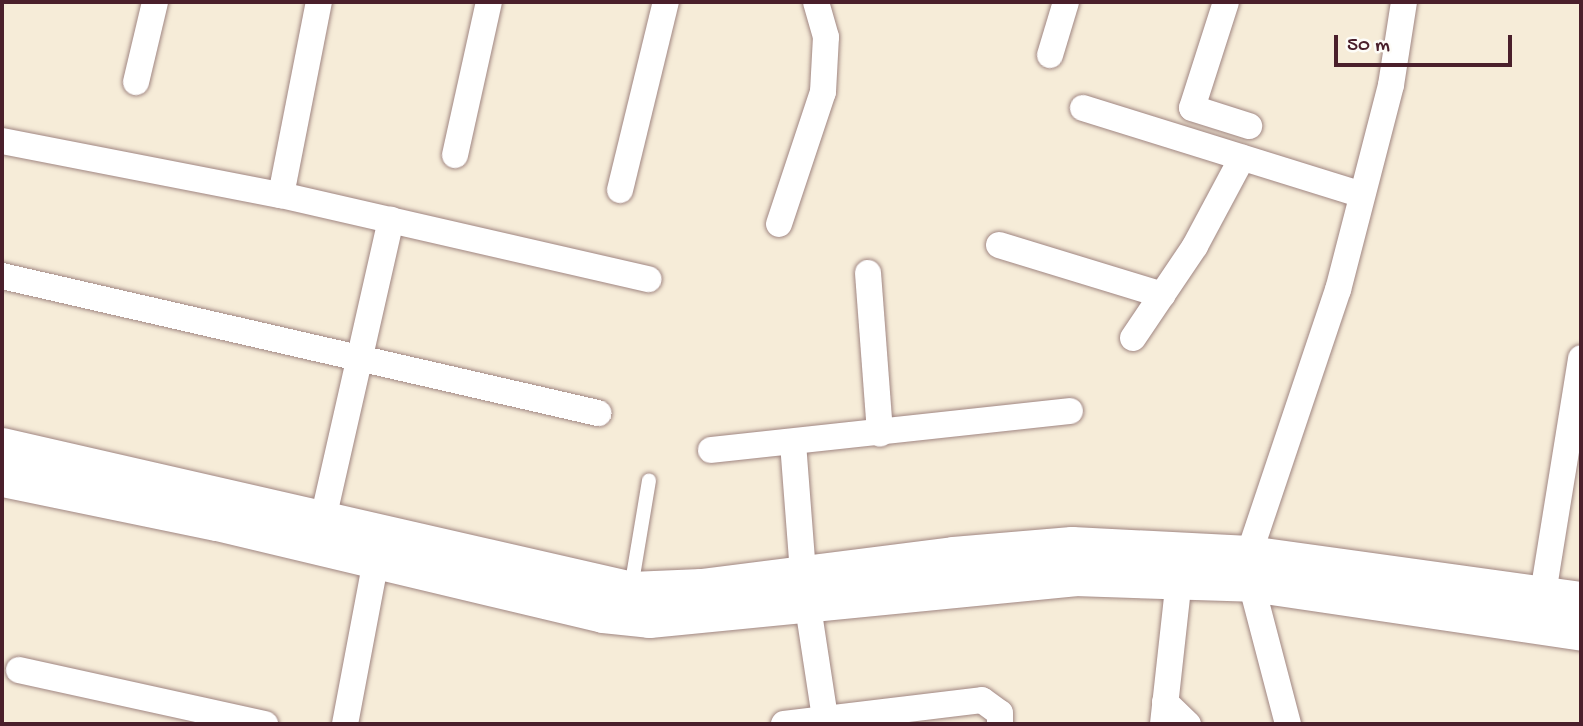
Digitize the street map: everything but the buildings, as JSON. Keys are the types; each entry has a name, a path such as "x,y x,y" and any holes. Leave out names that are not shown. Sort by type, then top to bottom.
{"street":[{"path":"136,82 155,2"},
{"path":"281,195 319,2"},
{"path":"455,155 489,2"},
{"path":"620,190 666,2"},
{"path":"779,224 824,83 825,37 816,2"},
{"path":"1050,55 1066,2"},
{"path":"1226,2 1192,108 1249,126"},
{"path":"1288,724 1250,569 1338,290 1391,86 1404,2"},
{"path":"1083,108 1362,195"},
{"path":"2,142 281,195 649,279"},
{"path":"1133,338 1251,161"},
{"path":"323,519 391,220"},
{"path":"999,245 1163,295"},
{"path":"868,273 880,434"},
{"path":"2,276 598,413"},
{"path":"1540,611 1581,358"},
{"path":"711,450 880,434 1070,411"},
{"path":"793,443 805,590 826,722"},
{"path":"2,446 323,519 378,547 603,614 649,619 805,590 1073,561 1250,569 1540,611 1581,632"},
{"path":"2,478 217,522 631,590 805,590"},
{"path":"345,724 378,547"},
{"path":"1120,563 1179,580 1250,569"},
{"path":"1179,580 1164,713 1188,724"},
{"path":"1540,611 1581,600"},
{"path":"19,670 265,724"},
{"path":"784,724 826,722 982,700 1000,713 1000,724"}],"lane":[{"path":"631,590 649,480"}]}
